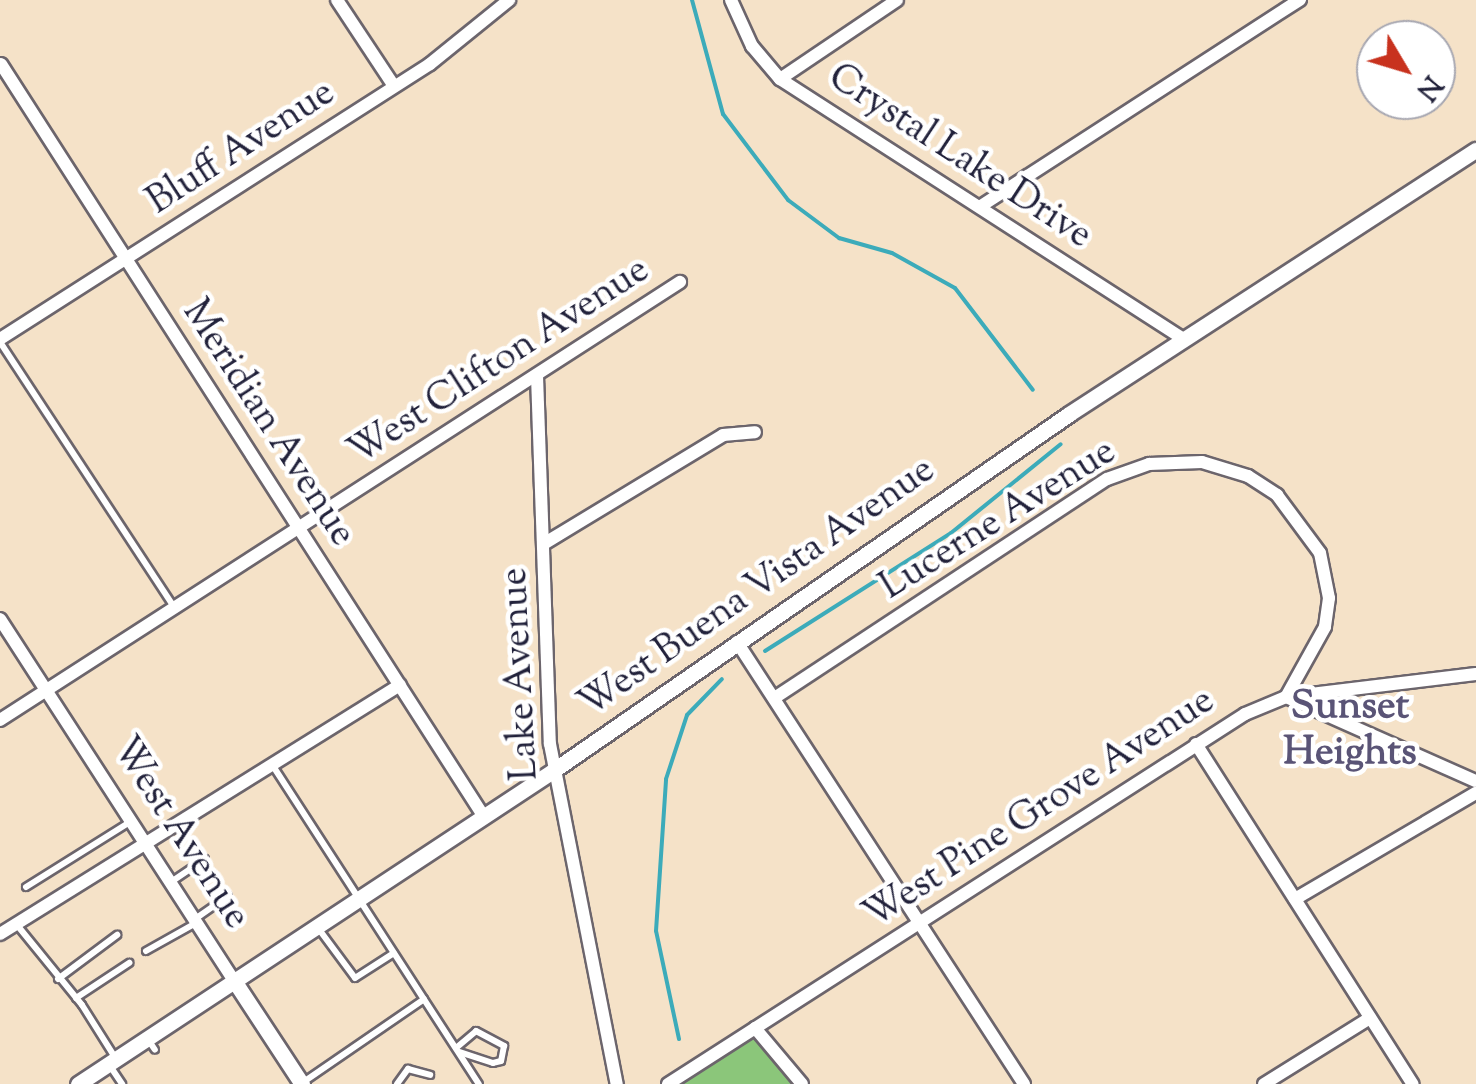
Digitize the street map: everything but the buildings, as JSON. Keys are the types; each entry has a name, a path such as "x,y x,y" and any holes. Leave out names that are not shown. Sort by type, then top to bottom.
{"street":[{"path":"336,0 394,86"},
{"name":"Bluff Avenue","path":"0,340 394,86 509,0"},
{"name":"Crystal Lake Drive","path":"730,0 752,46 780,79 1183,339"},
{"path":"981,206 1300,0"},
{"path":"780,79 893,1"},
{"name":"Meridian Avenue","path":"0,64 484,816"},
{"name":"West Buena Vista Avenue","path":"78,1084 151,1044 234,979 554,770 1183,339 1476,150"},
{"name":"West Clifton Avenue","path":"0,720 680,282"},
{"name":"Lake Avenue","path":"537,376 554,770 618,1084"},
{"path":"545,543 723,435 755,432"},
{"name":"Lucerne Avenue","path":"776,697 1107,479 1135,467 1184,461 1217,465 1263,485 1293,510 1320,553 1329,598 1325,626 1286,697"},
{"name":"West Avenue","path":"0,619 302,1084"},
{"path":"738,642 1024,1084"},
{"name":"West Pine Grove Avenue","path":"668,1084 1196,744 1286,697 1476,674"},
{"path":"0,934 400,685"},
{"path":"1286,697 1476,780"},
{"path":"1196,744 1413,1084"},
{"path":"1295,899 1476,793"},
{"path":"1264,1084 1370,1018"},
{"path":"755,1028 802,1084"}],"lane":[{"path":"0,340 176,609"},
{"path":"272,766 479,1084"},
{"path":"26,887 131,821"},
{"path":"170,882 205,859"},
{"path":"146,952 228,896"},
{"path":"16,924 76,998 122,1084"},
{"path":"316,924 356,978 394,953"},
{"path":"58,980 117,935"},
{"path":"76,998 129,963"},
{"path":"302,1084 424,999"},
{"path":"476,1031 504,1046 501,1061 492,1064 457,1050 476,1031"},
{"path":"396,1084 408,1069 430,1075"}],"green space":[{"path":"754,1036 793,1084 680,1084"}],"waterway":[{"path":"692,0 723,114 788,200 839,238 892,253 955,288 1033,390"},
{"path":"765,651 951,533 1061,444"},
{"path":"679,1039 656,931 666,779 687,715 722,679"}],"district":[{"name":"Sunset Heights","path":"1350,731"}]}
